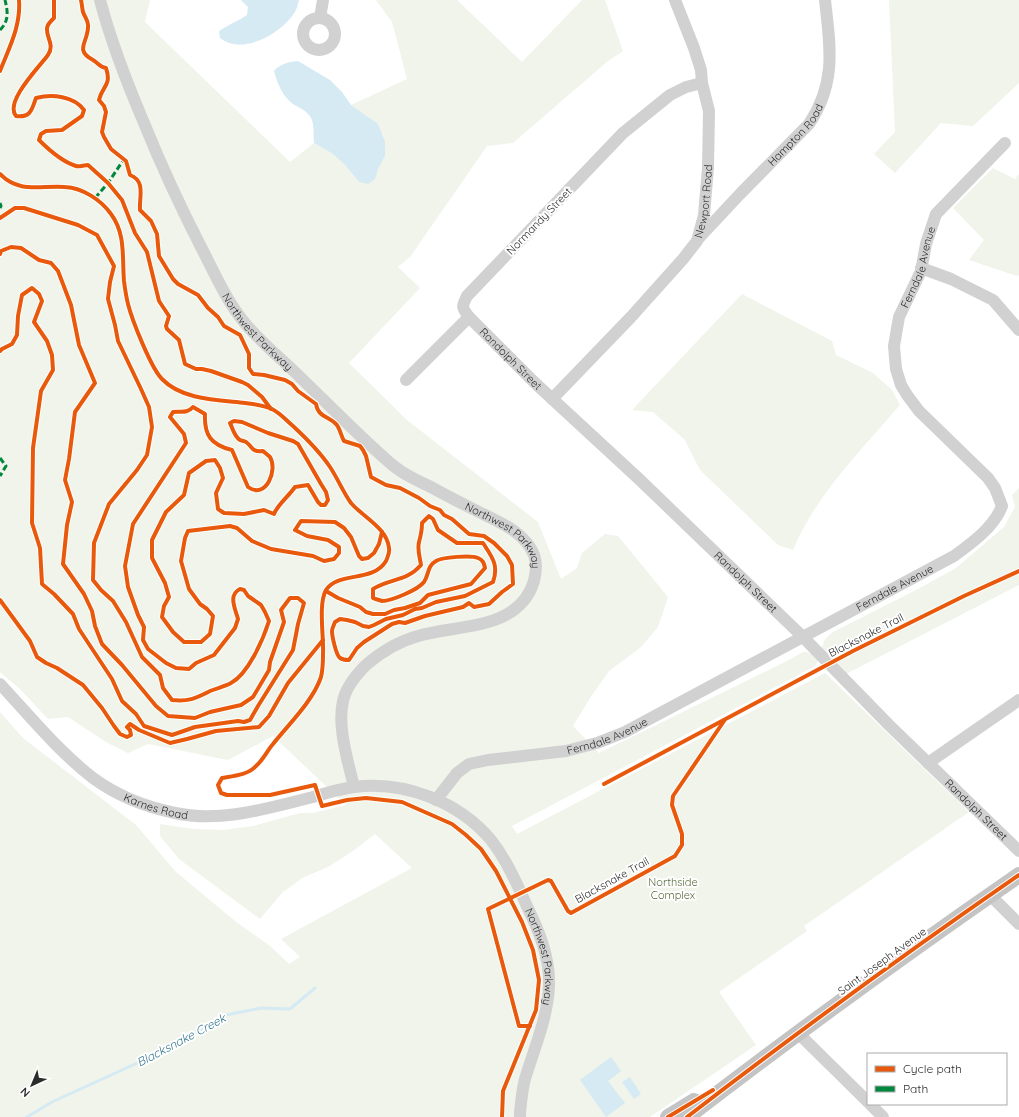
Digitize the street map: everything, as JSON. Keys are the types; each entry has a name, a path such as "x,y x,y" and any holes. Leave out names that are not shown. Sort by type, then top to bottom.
{"main road":[{"name":"Saint Joseph Avenue","path":"687,1117 798,1033 1019,875"},
{"name":"Saint Joseph Avenue","path":"668,1117 757,1063"}],"street":[{"name":"Northwest Parkway","path":"100,0 127,82 166,177 228,298 243,320 260,340 391,464 411,477 500,522 517,533 526,542 534,556 537,572 532,588 522,605 509,614 493,621 420,635 404,641 372,660 351,682 343,699 342,716 344,739 354,787 371,785 387,786 423,794 453,808 474,823 495,846 506,862 533,917 548,961 549,985 546,1010 524,1082 520,1117"},
{"path":"320,18 323,0"},
{"name":"Newport Road","path":"552,399 631,317 683,259 697,241 704,216 708,168 709,111 702,83 701,70 675,0"},
{"name":"Hampton Road","path":"697,241 740,194 809,124 816,114 826,88 830,66 831,49 825,0"},
{"name":"Normandy Street","path":"469,317 463,310 463,305 467,296 623,133 670,95 686,87 702,83"},
{"name":"Ferndale Avenue","path":"436,800 457,773 469,764 488,760 566,751 597,743 625,732 954,556 988,528 995,520 1002,506 998,492 988,478 919,410 901,385 894,359 894,346 899,317 921,268 926,244 936,214 1005,143"},
{"path":"921,268 951,279 993,300 1019,330"},
{"path":"406,380 469,317"},
{"name":"Randolph Street","path":"469,317 552,399 645,485 803,637 889,725 1019,851"},
{"name":"Karnes Road","path":"0,684 63,751 94,778 118,793 147,805 176,814 205,817 246,813 354,787"},
{"path":"928,763 1019,700"},
{"path":"990,895 1019,924"},
{"path":"798,1033 867,1101"},
{"path":"871,1105 883,1117"}],"green space":[{"name":"Northside Complex","path":"0,0 150,0 145,22 290,162 314,143 333,154 345,165 359,182 375,178 385,156 369,117 359,112 351,105 407,79 392,22 376,0 457,0 522,62 582,0 605,0 623,51 608,61 513,143 487,146 410,257 398,267 420,288 349,363 407,420 538,522 561,579 577,568 582,553 605,534 618,536 668,597 658,627 640,648 609,671 573,726 599,753 803,652 812,653 819,660 815,666 791,679 512,826 517,834 825,673 969,812 804,926 807,931 719,992 756,1045 650,1117 0,1117 0,712 23,738 136,825 176,872 235,921 270,946 289,964 300,957 281,939 412,868 375,834 353,851 328,867 304,877 283,892 260,919 179,859 160,836 160,824 193,829 223,830 253,826 300,813 313,813 346,805 273,736 228,760 148,744 128,753 106,742 68,717 48,719 20,689 0,672"},
{"path":"889,0 1019,0 1019,83 973,126 941,123 895,173 874,154 895,132"},
{"path":"993,168 1015,179 1019,174 1019,275 1017,276 969,260 984,240 953,208"},
{"path":"742,294 832,341 836,355 873,373 892,390 900,405 840,474 802,530 793,550 778,545 700,470 685,440 653,412 632,410"},
{"path":"1019,488 1019,585 846,674 829,657 822,647 825,639 833,632 956,568 1004,527 1015,507 1012,495"}],"water":[{"path":"241,0 299,0 295,12 289,20 272,34 261,40 250,43 229,43 220,38 219,31 247,15 248,7"},
{"path":"298,61 330,80 342,92 351,105 378,124 385,142 385,156 378,169 375,179 368,184 359,182 345,165 333,154 314,143 313,124 311,118 306,112 286,98 274,71 284,64"},
{"path":"611,1057 621,1071 608,1081 625,1103 606,1117 580,1080"},
{"path":"630,1077 641,1094 634,1099 622,1082"}],"waterway":[{"name":"Blacksnake Creek","path":"27,1117 52,1102 168,1049 226,1015 261,1008 290,1009 315,988"}],"marked path":[{"path":"0,30 3,27 7,16 5,0"},
{"path":"95,198 108,183 124,159"},
{"path":"0,203 0,208"},
{"path":"0,458 6,466 0,476"}],"cycle path":[{"path":"0,71 16,28 19,0"},
{"path":"54,0 54,18 48,24 47,29 51,47 50,51 24,84 19,93 15,102 14,110 16,116 25,116 28,114 32,109 36,98 56,96 69,99 80,105 84,110 82,116 62,130 46,131 41,134 39,140 66,162 77,166 88,165 108,183 122,200 135,233 147,252 159,301 169,316 166,326 167,329 179,340 185,364 196,369 211,371 248,385 262,397 271,409"},
{"path":"81,0 83,12 88,25 83,45 84,53 106,68 108,74 107,82 99,100 104,106 106,112 102,132 111,149 126,161 130,175 135,178 140,185 140,210 151,221 157,234 159,256 173,279 178,284 198,295 224,326 240,335 249,354 249,368 253,374 285,380 292,384 298,391 316,404 321,414 336,424 344,441 360,446 366,456 371,477 386,485 400,488 419,498 430,506 440,510 444,515 452,519 469,534 484,536 494,543 507,556 512,565 513,584 489,604 474,607 469,603 463,607 425,616 405,623 399,622 392,624 364,642 357,648 349,660 341,659 337,653 333,641 332,631 335,622 340,619 347,620 369,627 386,619 403,615 436,602 465,596 493,582 495,576 494,561 483,543 457,543 438,530 433,519 429,516 422,523 418,548 421,565 410,574 373,589 373,598 386,601 410,592 424,582 433,563 450,558 475,557 484,563 485,568 471,584 428,595 420,603 385,614 373,614 366,612 360,607 338,598 326,591"},
{"path":"0,174 7,180 23,186 72,188 85,192 102,204 111,214 119,230 122,246 125,287 130,311 147,355 162,379 170,386 190,395 212,400 248,403 269,408 278,412 318,451 336,476 351,503 384,534 389,548 389,554 386,561 380,568 364,575 347,578 331,584 326,590 322,604 322,671 321,677 312,695 300,712 253,769 236,776 222,778 218,785 221,793 227,795 270,795 315,785 322,806 347,800 366,798 402,802 452,824 481,849 496,871 522,922 533,950 539,980 536,1010 503,1091 502,1117"},
{"path":"0,218 15,208 24,208 78,225 97,235 114,266 108,299 118,341 149,407 152,427 147,455 137,470 109,504 94,543 93,580 113,601 126,622 142,657 160,675 163,688 172,700 192,699 237,679 254,656 269,621 261,605 248,596 244,590 240,589 236,592 233,598 238,619 235,628 214,655 196,663 189,669 176,668 166,663 148,649 143,640 144,627 128,587 125,566 133,524 186,443 184,434 170,417 173,412 186,411 193,407 205,414 206,428 210,438 219,445 232,450 248,487 254,490 260,490 269,482 272,469 270,457 263,451 254,450 246,442 240,440 235,434 230,423 234,421 242,422 268,433 293,441 298,444 326,492 328,500 325,505 321,505 308,485 295,487 274,514 264,510 244,514 224,513 218,509 216,493 223,478 220,468 215,460 206,461 189,473 184,495 166,512 152,540 152,558 165,583 169,597 164,606 162,617 173,632 184,642 201,642 210,634 213,616 200,604 189,589 181,561 185,538 188,531 230,526 237,528 252,541 271,549 313,556 324,561 334,559 339,553 339,547 328,540 307,536 295,530 301,521 335,522 344,528 351,537 359,556 362,559 368,558 374,553 379,544 382,532"},
{"path":"0,254 1,251 11,247 21,248 39,260 51,263 58,271 71,305 79,345 95,383 75,412 65,480 72,502 67,525 63,564 84,594 92,611 95,626 102,644 122,665 156,706 168,716 195,718 210,712 241,705 253,697 269,670 270,662 284,622 281,610 290,598 298,598 304,603 293,650 250,720 244,722 238,721 195,727 172,735 144,726 136,714 122,701 112,679 79,629 73,614 42,584 40,548 32,523 33,448 41,391 53,370 52,355 47,341 34,322 42,301 39,294 32,288 22,295 18,316 17,335 12,344 0,351"},
{"name":"Blacksnake Trail","path":"604,784 853,651 964,596 1019,571"},
{"path":"0,600 30,641 37,657 83,685 102,708 120,734 127,737 131,735 130,730 127,727 130,724 139,730 170,743 216,731 259,727 269,716 288,683 323,640"},
{"name":"Blacksnake Trail","path":"530,1026 519,1026 488,909 548,880 551,881 568,911 571,913 675,856 682,845 682,834 672,805 673,796 724,721"},
{"path":"687,1117 851,994 1019,875"},
{"path":"668,1117 713,1090"}]}
